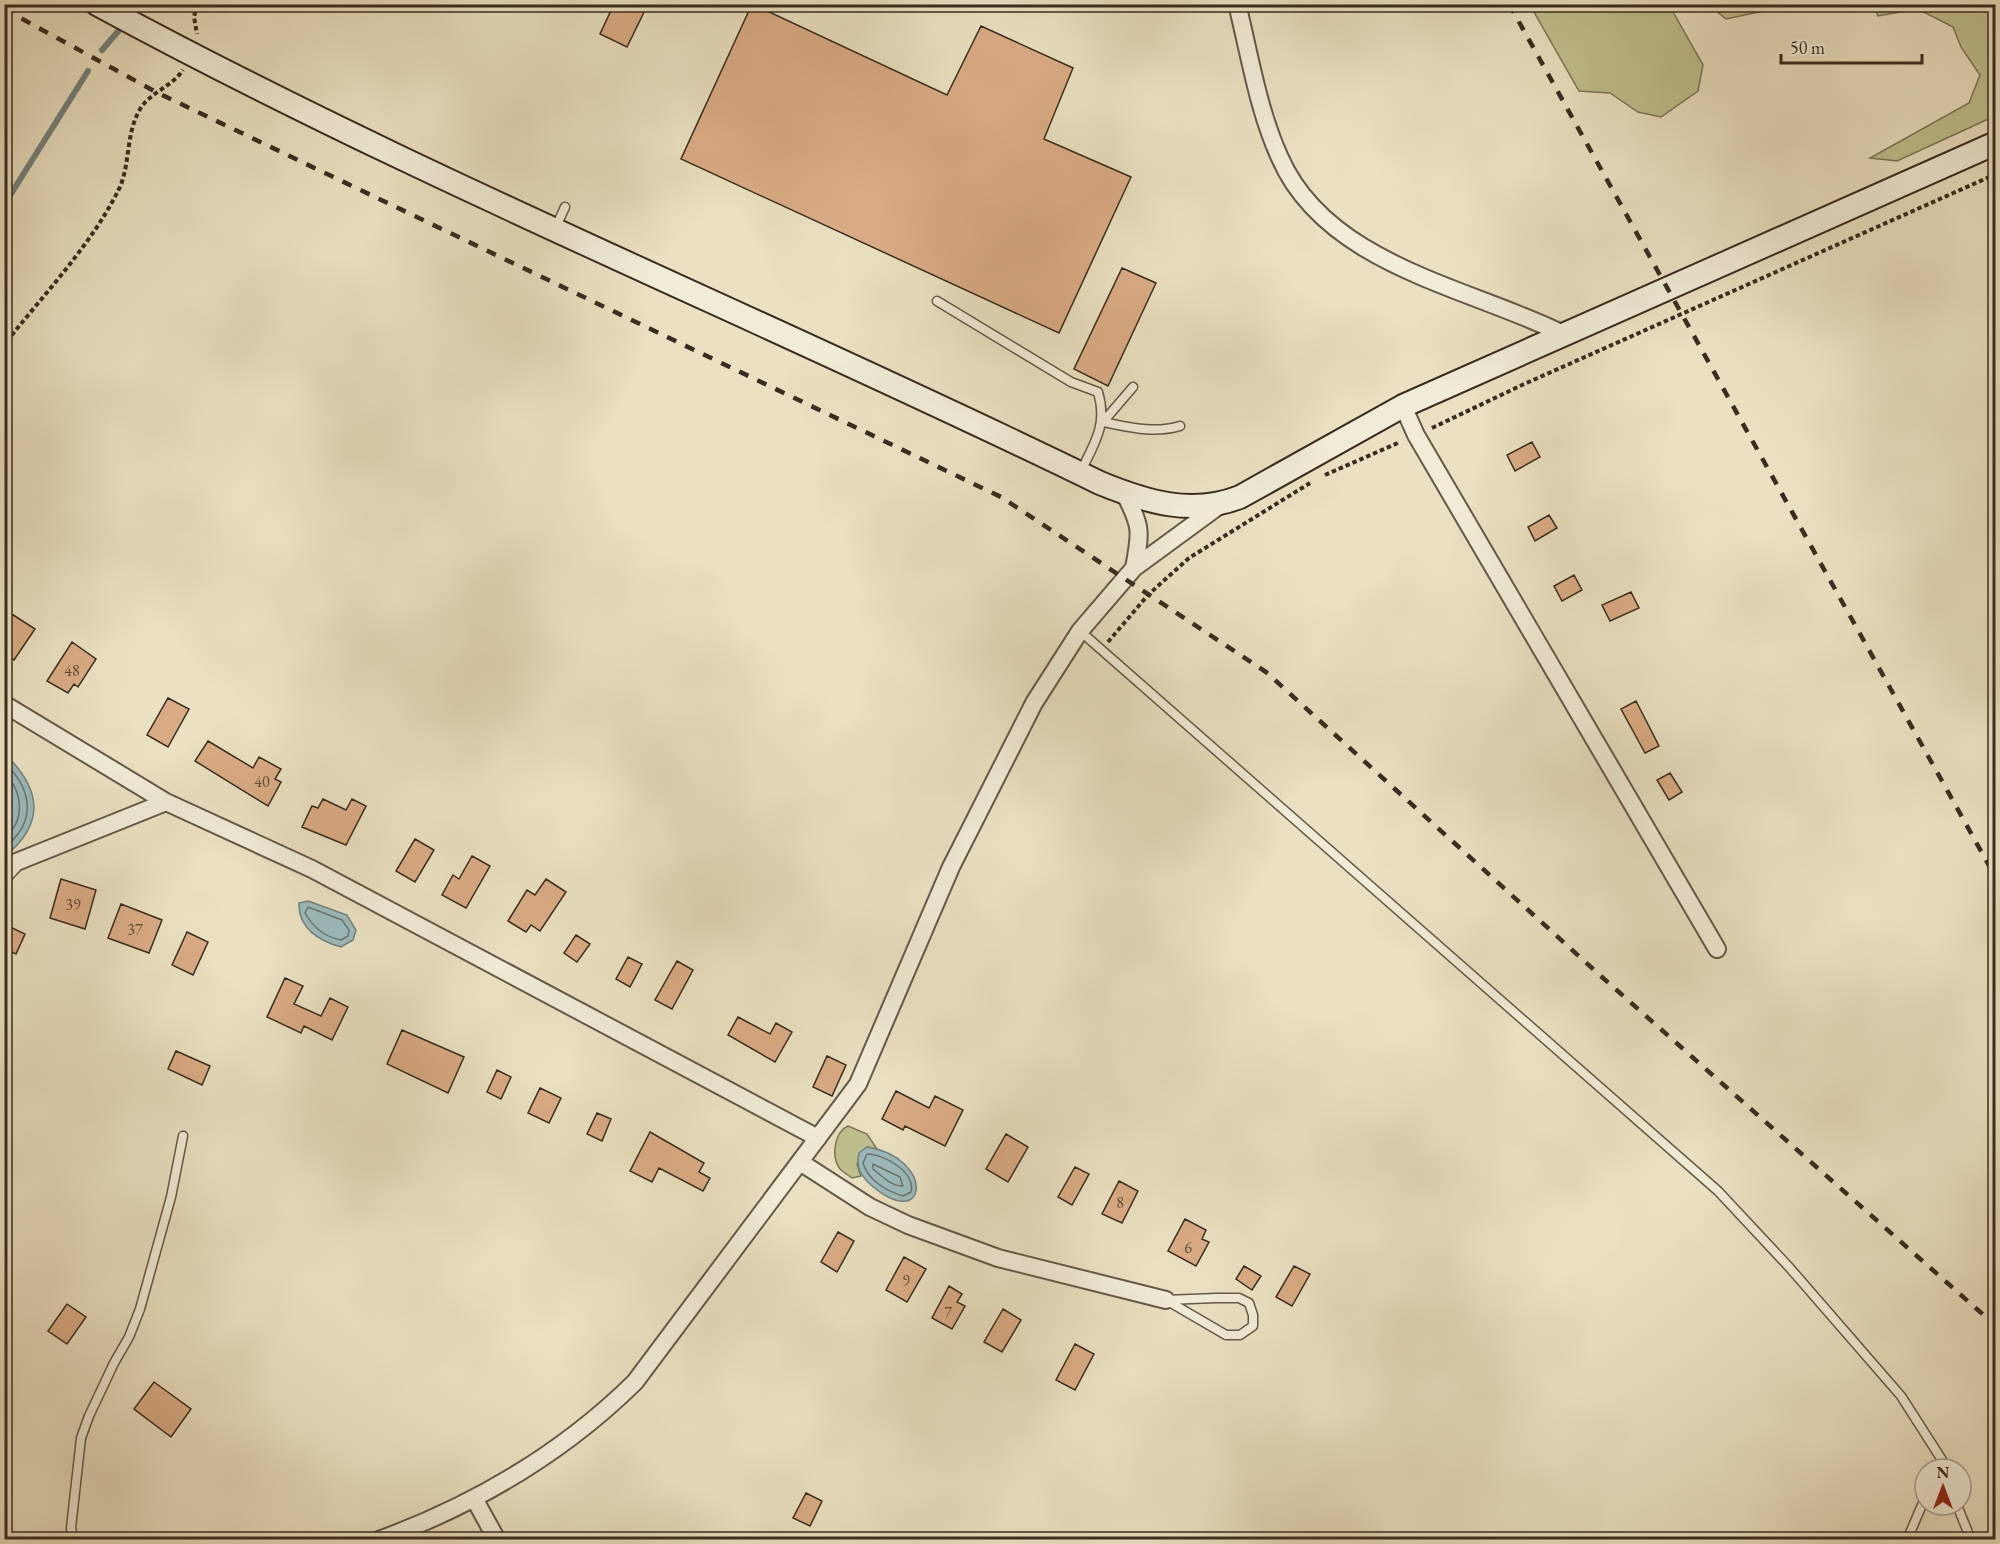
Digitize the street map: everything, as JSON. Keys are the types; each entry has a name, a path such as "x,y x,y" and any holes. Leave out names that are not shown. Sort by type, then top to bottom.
{"street":[{"path":"96,4 192,55 554,231 1124,493 1178,507 1220,505"},
{"path":"1237,4 1266,124 1280,159 1299,193 1329,221 1363,247 1426,280 1531,318 1563,334"},
{"path":"379,1539 475,1500 600,1417 635,1382 858,1084 951,867 1034,703 1080,631 1134,568 1220,505 1240,497 1403,406 1995,143"},
{"path":"1403,406 1416,435 1716,949"},
{"path":"1124,493 1138,518 1140,537 1134,568"},
{"path":"4,704 166,802 312,869 818,1138"},
{"path":"4,867 23,862 166,802"},
{"path":"800,1162 870,1207 908,1225 998,1258 1166,1300"},
{"path":"475,1500 497,1539"}],"lane":[{"path":"554,231 565,207"},
{"path":"937,301 1071,382 1098,392 1103,408 1103,422"},
{"path":"1080,473 1103,422 1133,387"},
{"path":"1103,422 1164,431 1180,426"},
{"path":"1080,631 1718,1191 1789,1267 1901,1396 1940,1457"},
{"path":"4,881 23,862"},
{"path":"73,1539 71,1528 81,1438 89,1416 129,1337 140,1309 171,1197 183,1136"},
{"path":"1239,1298 1249,1303 1253,1315 1253,1326 1240,1335 1226,1335 1166,1300 1239,1298"},
{"path":"1907,1539 1917,1517"},
{"path":"1962,1517 1971,1539"}],"path":[{"path":"4,348 11,336 72,261 120,188 137,114 144,104"},
{"path":"1321,477 1995,174"},
{"path":"1102,649 1148,595 1189,558 1311,483"}],"green space":[{"path":"1530,5 1669,5 1703,65 1698,91 1661,117 1638,112 1610,93 1579,91"},
{"path":"1709,5 1792,5 1726,19"},
{"path":"1873,5 1995,5 1995,116 1897,161 1870,158 1969,103 1980,75 1961,47 1953,27 1918,9 1878,16"},
{"path":"848,1126 867,1134 877,1149 867,1147 857,1164 861,1176 852,1178 840,1169 835,1158 837,1139 843,1129"}],"water":[{"path":"5,754 26,780 32,793 34,806 33,818 27,831 18,844 5,856"},
{"path":"308,901 347,915 356,930 353,940 341,947 311,932 302,920 299,903"},
{"path":"867,1147 889,1154 905,1164 914,1177 916,1188 913,1197 904,1201 890,1198 867,1181 858,1162 859,1153"}],"building":[{"path":"614,4 648,4 627,47 600,34"},
{"path":"752,4 947,95 981,26 1073,68 1044,139 1131,177 1059,333 681,159"},
{"path":"1122,268 1156,283 1108,386 1074,369"},
{"path":"1532,442 1540,457 1515,471 1507,455"},
{"path":"1549,515 1557,528 1535,541 1528,527"},
{"path":"1574,575 1582,590 1562,601 1554,586"},
{"path":"1631,592 1639,608 1610,621 1602,605"},
{"path":"4,609 35,629 14,660 4,654"},
{"path":"72,642 96,659 78,687 74,684 68,693 47,681"},
{"path":"168,698 189,709 168,747 147,735"},
{"path":"1636,701 1659,746 1645,753 1621,709"},
{"path":"208,741 253,768 259,757 281,769 275,779 281,782 268,806 195,761"},
{"path":"1670,773 1682,792 1669,800 1657,780"},
{"path":"323,799 346,810 352,799 366,806 346,845 302,827 312,806 318,808"},
{"path":"415,839 434,850 415,882 396,871"},
{"path":"472,856 490,866 466,908 442,895 453,875 459,879"},
{"path":"61,879 96,890 85,929 50,918"},
{"path":"546,879 566,892 540,931 531,925 526,932 508,921 527,890 535,895"},
{"path":"121,904 162,920 149,953 108,938"},
{"path":"4,924 25,934 16,954 4,948"},
{"path":"187,932 208,942 193,975 172,965"},
{"path":"576,935 590,944 577,962 564,953"},
{"path":"628,957 642,964 630,987 616,979"},
{"path":"677,961 693,970 672,1009 655,1000"},
{"path":"285,978 303,986 294,1004 321,1016 330,998 348,1007 332,1040 304,1026 301,1033 267,1017"},
{"path":"738,1017 770,1034 776,1023 792,1032 775,1062 728,1035"},
{"path":"402,1030 464,1057 448,1093 387,1064"},
{"path":"176,1051 210,1066 202,1085 168,1069"},
{"path":"827,1056 846,1065 832,1096 813,1087"},
{"path":"497,1070 511,1077 501,1099 487,1092"},
{"path":"540,1088 561,1098 549,1123 528,1113"},
{"path":"896,1091 929,1108 935,1096 963,1110 945,1146 905,1126 903,1130 882,1119"},
{"path":"597,1113 611,1119 602,1141 587,1134"},
{"path":"650,1132 704,1163 699,1172 710,1178 703,1191 659,1168 652,1182 630,1171"},
{"path":"1006,1134 1028,1147 1008,1182 986,1169"},
{"path":"1075,1167 1089,1174 1072,1205 1058,1197"},
{"path":"1119,1181 1138,1191 1122,1223 1102,1214"},
{"path":"1185,1219 1206,1230 1202,1239 1209,1242 1196,1266 1168,1251"},
{"path":"838,1232 854,1241 837,1272 821,1262"},
{"path":"904,1257 926,1269 907,1302 886,1290"},
{"path":"1244,1266 1261,1276 1252,1290 1236,1279"},
{"path":"1294,1266 1310,1274 1292,1306 1276,1297"},
{"path":"949,1286 962,1294 957,1302 965,1306 952,1329 932,1318"},
{"path":"67,1304 86,1317 67,1344 48,1331"},
{"path":"1003,1309 1021,1320 1002,1352 984,1342"},
{"path":"1075,1344 1094,1354 1075,1390 1056,1380"},
{"path":"154,1382 191,1409 171,1437 134,1409"},
{"path":"806,1493 822,1501 810,1526 793,1518"}],"waterway":[{"path":"102,50 121,28"},
{"path":"4,205 88,71"}],"railway":[{"path":"1509,4 1996,878"},
{"path":"4,9 156,92 1001,497 1266,672 1603,978 1996,1326"}]}
